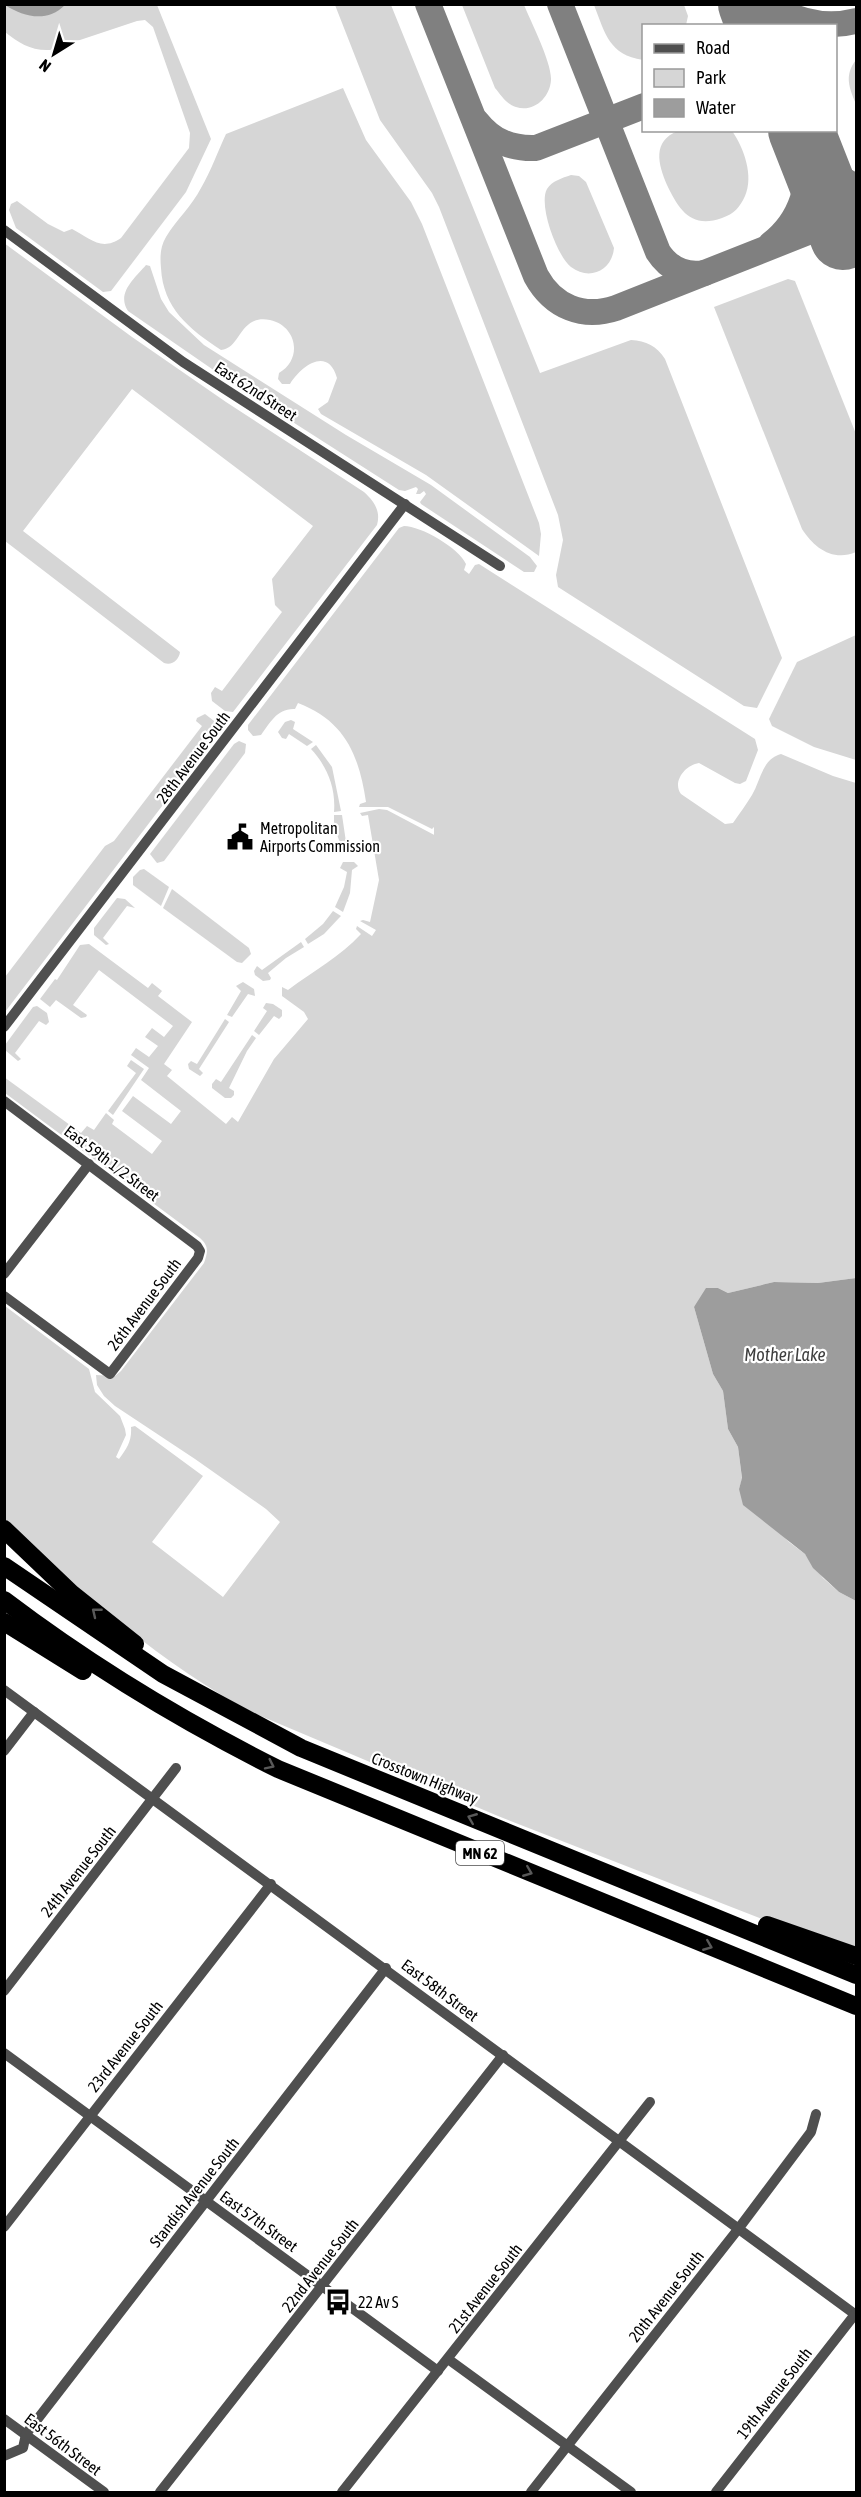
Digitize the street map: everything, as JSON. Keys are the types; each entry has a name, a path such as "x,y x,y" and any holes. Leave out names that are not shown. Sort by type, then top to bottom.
{"highway":[{"path":"4,1529 71,1593 208,1700"},
{"name":"Crosstown Highway","path":"4,1566 122,1648 208,1700 301,1748 856,1975"},
{"name":"MN 62","path":"4,1600 52,1637 132,1689 218,1739 278,1769 856,2006"},
{"path":"4,1622 129,1700 218,1739"},
{"path":"624,1879 725,1909 800,1938 856,1956"},
{"path":"745,1961 856,2018"}],"street":[{"name":"East 62nd Street","path":"4,230 183,362 500,566"},
{"name":"28th Avenue South","path":"4,1027 405,504"},
{"name":"East 59th 1/2 Street","path":"4,1101 197,1246 200,1251"},
{"path":"4,1274 89,1164"},
{"name":"26th Avenue South","path":"4,1296 110,1374 198,1258 200,1251"},
{"name":"East 58th Street","path":"4,1690 856,2314"},
{"path":"4,1751 34,1712"},
{"name":"24th Avenue South","path":"4,1991 176,1768"},
{"name":"23rd Avenue South","path":"4,2227 271,1884"},
{"name":"Standish Avenue South","path":"4,2456 23,2448 26,2434 386,1968"},
{"name":"East 57th Street","path":"4,2053 438,2371"},
{"name":"22nd Avenue South","path":"160,2493 503,2055"},
{"name":"21st Avenue South","path":"342,2493 650,2102"},
{"name":"20th Avenue South","path":"531,2493 739,2228 811,2132 816,2114"},
{"name":"19th Avenue South","path":"716,2493 856,2314"},
{"path":"448,2359 631,2493"},
{"name":"East 56th Street","path":"4,2419 104,2493"}],"green space":[{"path":"5,5 157,5 211,139 186,192 111,291 103,292 16,228 9,210 11,204 17,201 48,224 64,232 72,229 101,244 114,242 121,238 189,148 190,133 153,27 145,20 137,21 50,50 37,49 20,43 5,32"},
{"path":"335,5 391,5 540,373 631,340 651,345 665,359 782,658 757,708 744,706 558,587 556,575 563,540 558,515 439,207 432,193 380,120"},
{"path":"462,5 524,5 545,53 550,73 548,93 540,103 528,108 512,106 495,88"},
{"path":"594,5 684,5 688,16 686,24 642,24 642,60 615,48 605,33"},
{"path":"856,60 856,104 851,92 849,76"},
{"path":"343,88 366,140 411,202 422,224 539,523 541,534 539,556 426,475 321,414 318,409 328,402 337,378 333,368 327,363 314,362 301,371 290,384 282,384 278,379 279,373 292,360 294,343 286,329 279,323 270,320 252,322 233,344 221,350 188,325 172,306 167,295 161,268 163,245 170,231 197,195 226,134"},
{"path":"676,132 733,132 744,154 748,171 748,188 736,210 711,221 694,219 687,215 676,202 667,185 660,161 661,147 670,135"},
{"path":"571,175 579,176 586,182 614,248 609,263 592,273 578,271 566,261 555,242 547,218 545,196 547,189 554,182"},
{"path":"4,243 132,337 226,402 364,492 376,507 377,525 233,712 225,711 212,701 211,693 215,687 222,691 282,612 275,605 272,579 313,526 132,389 23,531 180,652 177,660 170,664 164,663 5,541"},
{"path":"146,265 150,266 161,299 169,312 204,345 346,435 431,485 530,557 537,566 534,572 524,572 421,504 426,494 424,491 416,494 418,489 416,487 405,491 399,490 241,389 128,311 124,298 128,286"},
{"path":"788,279 795,281 856,434 856,552 848,555 825,551 812,542 802,529 714,307"},
{"path":"404,526 420,530 448,545 462,558 466,564 464,570 469,574 475,565 479,564 755,739 758,750 746,781 740,784 735,783 699,763 689,767 679,779 681,794 725,824 733,823 752,795 766,765 781,754 856,783 856,1278 818,1283 774,1282 728,1293 718,1288 694,1307 713,1374 723,1391 728,1429 738,1447 742,1479 739,1489 789,1542 805,1554 823,1578 839,1592 856,1601 856,1952 806,1936 498,1816 256,1714 221,1695 156,1651 94,1602 5,1524 5,1306 89,1369 95,1392 120,1416 125,1429 126,1435 116,1457 119,1459 124,1451 130,1440 131,1427 135,1426 203,1476 152,1542 223,1597 280,1522 266,1509 195,1459 115,1406 104,1396 97,1385 96,1375 115,1376 121,1371 204,1263 206,1247 200,1238 5,1093 4,1077 81,1133 87,1126 94,1130 106,1113 114,1120 112,1124 152,1154 162,1141 122,1111 133,1096 171,1124 181,1111 141,1080 149,1068 131,1055 136,1048 149,1057 158,1046 145,1037 152,1028 164,1037 173,1026 99,970 73,1005 87,1015 86,1017 81,1018 56,1000 50,1007 40,999 55,979 57,980 80,945 89,944 148,988 152,983 162,991 158,996 192,1022 164,1064 172,1070 167,1076 226,1124 232,1117 238,1122 274,1059 308,1019 304,1012 282,996 282,987 288,990 344,950 361,934 356,929 357,926 372,936 376,930 360,921 370,922 379,880 368,815 362,816 360,813 379,809 387,810 434,835 434,827 432,829 388,807 359,807 360,804 366,802 354,755 338,730 314,710 298,703 295,709 283,711 275,717 261,735 253,736 248,730 248,725 399,528"},
{"path":"856,635 856,760 814,747 772,726 769,719 797,662"},
{"path":"205,714 218,724 217,734 5,1012 5,977 105,846 114,841 202,726 196,721"},
{"path":"291,720 295,722 293,729 313,742 307,746 289,734 286,739 282,738 278,732 285,722"},
{"path":"239,741 246,744 245,753 164,861 157,863 150,854 234,744"},
{"path":"316,745 332,767 341,811 334,812 332,786 322,763 311,749"},
{"path":"334,815 342,815 346,842 353,845 348,850 341,851 335,848 340,843 334,826"},
{"path":"343,862 354,862 358,866 352,870 350,893 343,912 335,907 344,887 347,872 340,868"},
{"path":"144,869 169,887 161,906 133,885 133,877"},
{"path":"172,889 249,948 251,954 242,963 237,962 163,908"},
{"path":"117,898 125,899 135,908 127,906 103,938 109,944 106,945 94,935 94,928"},
{"path":"333,911 341,916 324,934 308,944 305,939 323,924"},
{"path":"301,942 304,947 268,973 270,980 263,981 255,975 254,971 257,966 262,970"},
{"path":"243,982 254,989 255,996 248,994 232,1017 227,1015 241,991 236,986"},
{"path":"266,1003 273,1004 282,1010 282,1016 279,1019 274,1016 259,1035 254,1031 267,1011 263,1008"},
{"path":"37,1006 47,1013 49,1022 46,1025 39,1021 15,1053 21,1059 18,1061 5,1050 5,1045 33,1007"},
{"path":"225,1019 229,1022 199,1069 203,1073 200,1076 189,1069 188,1064 191,1061 197,1064"},
{"path":"252,1035 256,1038 229,1088 234,1091 234,1095 231,1098 225,1098 212,1088 212,1084 216,1079 221,1082"},
{"path":"131,1060 144,1069 113,1115 108,1111 136,1073 127,1066"}],"water":[{"path":"5,5 65,5 51,14 35,16 20,13"},
{"name":"Mother Lake","path":"856,1278 856,1601 839,1592 813,1568 805,1554 743,1505 739,1489 742,1478 738,1447 728,1429 723,1391 713,1374 694,1307 706,1288 718,1288 728,1293 774,1282 818,1283"}],"taxiway":[{"path":"428,4 536,276 551,296 570,308 592,312 616,308 856,213"},
{"path":"560,4 658,252 667,263 678,270 704,273"},
{"path":"736,24 740,4"},
{"path":"768,4 789,15 811,22 833,24 856,21"},
{"path":"477,122 496,139 518,147 536,148 642,107"},
{"path":"771,244 782,234 798,212 808,173 807,145 833,174 856,187"}],"runway":[{"path":"751,4 758,24"},
{"path":"802,132 843,237"}],"place":[{"name":"Metropolitan Airports Commission","path":"240,837"},
{"name":"22 Av S","path":"338,2302"}]}
